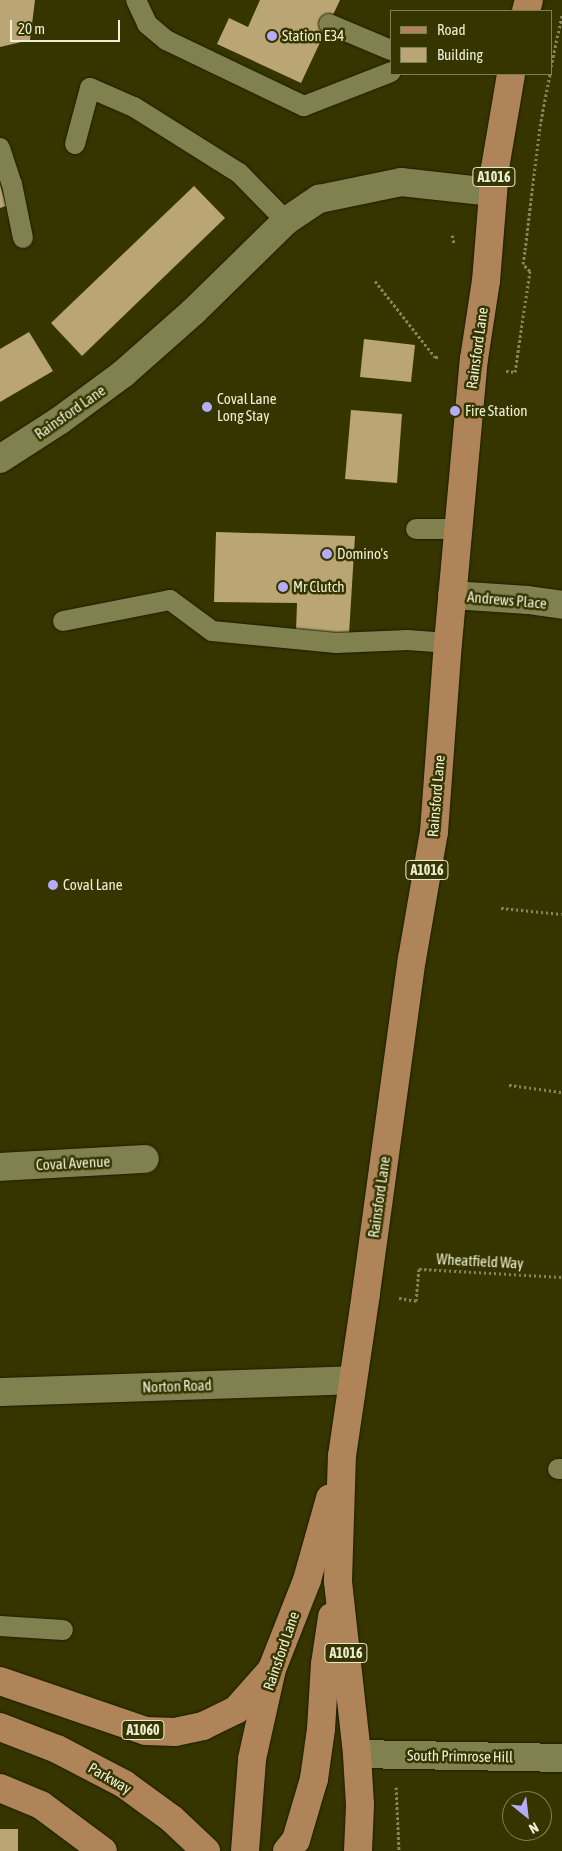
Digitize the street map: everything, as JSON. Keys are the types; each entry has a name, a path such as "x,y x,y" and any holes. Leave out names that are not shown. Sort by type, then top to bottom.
{"main road":[{"name":"Rainsford Lane","path":"358,1851 360,1806 357,1754 338,1581 342,1456 412,959 434,832 452,595 474,359 486,281 492,192 506,75"},
{"name":"Rainsford Lane","path":"245,1851 252,1759 272,1669 307,1580 342,1456"},
{"path":"287,1851 296,1840 314,1779 321,1728 325,1664 338,1581"},
{"name":"A1060","path":"0,1681 146,1731 175,1732 203,1726 236,1710 272,1669"},
{"name":"Parkway","path":"0,1727 57,1748 124,1784 172,1819 206,1851"},
{"path":"0,1788 41,1806 103,1851"}],"street":[{"name":"Rainsford Lane","path":"0,459 60,421 124,374 193,312 286,221 319,199 401,182 492,192"},
{"name":"Andrews Place","path":"452,595 528,600 562,605"},
{"name":"Coval Avenue","path":"0,1167 145,1159"},
{"name":"Norton Road","path":"0,1392 353,1380"},
{"name":"South Primrose Hill","path":"357,1754 562,1758"}],"lane":[{"path":"136,0 147,24 166,40 304,106 390,72"},
{"path":"329,24 390,50"},
{"path":"75,144 90,88 134,107 239,173 286,221"},
{"path":"0,148 12,184 23,238"},
{"path":"416,529 458,529"},
{"path":"63,621 170,600 212,632 336,643 408,640 448,643"},
{"path":"0,1626 63,1630"}],"path":[{"path":"552,62 562,14"},
{"path":"504,371 515,372 530,271 523,264 540,126 550,75"},
{"path":"375,281 435,357 448,358"},
{"path":"501,908 562,914"},
{"path":"509,1085 562,1092"},
{"name":"Wheatfield Way","path":"366,1294 416,1301 420,1269 562,1276"},
{"path":"394,1754 399,1851"}],"building":[{"path":"0,0 35,0 30,40 0,47"},
{"name":"Station E34","path":"260,0 340,0 301,83 217,44 229,18 248,27"},
{"path":"0,184 6,206 0,208"},
{"path":"194,186 225,218 82,356 51,323"},
{"path":"29,332 53,371 0,402 0,349"},
{"path":"364,339 415,345 411,382 360,377"},
{"path":"351,410 402,414 397,483 345,479"},
{"name":"Mr Clutch","path":"216,532 355,536 349,634 296,631 297,603 214,602"},
{"path":"0,1829 18,1829 18,1851 0,1851"}],"place":[{"name":"Station E34","path":"272,36"},
{"name":"Coval Lane Long Stay","path":"207,407"},
{"name":"Fire Station","path":"455,411"},
{"name":"Domino's","path":"327,554"},
{"name":"Mr Clutch","path":"283,587"},
{"name":"Coval Lane","path":"53,885"}]}
